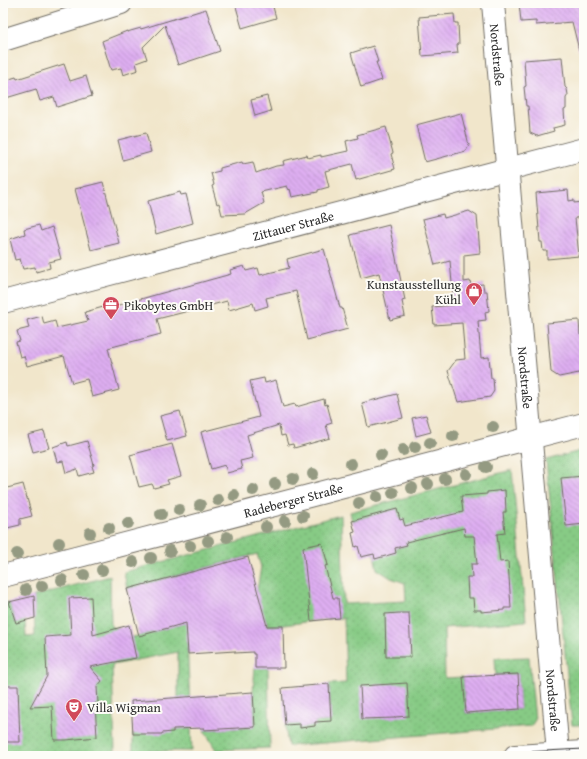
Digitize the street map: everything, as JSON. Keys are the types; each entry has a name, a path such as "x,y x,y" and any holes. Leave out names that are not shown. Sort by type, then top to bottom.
{"street":[{"path":"3,40 121,3"},
{"name":"Nordstraße","path":"493,3 558,753"},
{"name":"Zittauer Straße","path":"3,302 584,149"},
{"name":"Radeberger Straße","path":"3,576 584,424"},
{"path":"515,756 584,752"}],"green space":[{"path":"584,450 584,725 572,725 546,460"},
{"path":"512,470 526,621 444,628 445,678 463,677 466,713 520,709 518,674 496,675 495,658 529,657 535,720 531,726 288,746 285,725 300,724 300,728 315,726 315,722 331,721 329,684 346,683 344,618 267,626 267,621 262,620 234,635 187,639 192,751 133,751 133,734 180,729 178,652 112,665 115,752 3,755 3,604 9,602 16,623 25,620 26,637 35,636 34,596 110,576 111,627 119,628 122,640 260,603 257,590 261,567 257,554 127,589 124,572 341,515 344,604 406,601 405,583 391,578 377,569 374,554 407,545 397,509 352,521 350,512"},
{"path":"255,667 268,668 270,748 216,750 204,730 255,727 253,692"}],"building":[{"path":"235,3 272,3 276,18 242,28"},
{"path":"519,3 584,3 584,49 579,50 572,22 536,25 536,21 521,22"},
{"path":"206,9 220,51 178,65 165,25 143,47 147,59 136,63 138,70 123,75 121,68 111,70 102,41 127,31 141,29"},
{"path":"454,14 455,23 458,23 458,53 422,56 419,17"},
{"path":"373,46 382,80 361,87 351,53"},
{"path":"562,57 565,87 568,95 566,98 566,109 564,110 565,125 553,128 554,131 537,136 530,133 528,106 526,106 524,87 526,86 524,60"},
{"path":"64,64 70,81 86,76 92,96 57,107 54,97 40,101 36,89 6,98 3,89 3,81 16,77 17,79"},
{"path":"267,96 271,111 255,116 251,100"},
{"path":"461,113 469,145 466,151 425,162 416,125"},
{"path":"386,127 393,153 391,154 395,169 356,180 352,164 325,171 329,187 318,190 318,192 292,197 290,189 289,190 287,186 261,192 264,203 245,214 222,215 212,186 214,185 211,173 220,171 220,168 242,162 243,164 253,162 256,173 276,166 284,165 283,161 307,155 308,158 321,155 321,157 348,151 346,141 358,138 357,135"},
{"path":"146,133 151,152 123,160 118,140"},
{"path":"103,182 119,243 91,250 75,189"},
{"path":"568,190 569,201 574,200 574,203 582,202 584,217 575,218 579,256 547,259 547,251 543,251 542,242 540,242 536,193"},
{"path":"180,192 181,195 186,194 193,223 156,234 148,201"},
{"path":"469,211 477,216 480,253 464,255 464,282 470,281 471,285 483,284 484,291 487,291 489,311 485,312 486,320 478,321 481,358 489,357 494,391 490,397 458,402 448,371 456,360 465,359 462,323 434,325 432,307 454,305 450,261 435,265 423,219 443,214 444,218"},
{"path":"39,225 41,231 52,227 61,259 49,262 50,268 36,272 35,267 23,269 20,259 15,260 10,239 25,234 24,229"},
{"path":"389,225 405,300 402,301 405,316 390,320 379,273 361,278 350,235"},
{"path":"324,249 340,308 342,308 348,329 307,340 296,291 266,298 268,306 255,310 253,303 229,310 227,301 157,319 161,334 108,348 119,390 92,397 87,379 72,383 64,356 27,366 24,356 20,357 16,342 20,341 17,331 29,328 27,320 42,316 44,324 55,321 57,328 88,321 85,312 107,306 108,308 231,274 230,270 244,266 246,271 258,268 260,275 289,268 287,259"},
{"path":"579,320 580,335 584,335 584,372 559,377 551,372 547,323"},
{"path":"264,378 265,383 276,380 283,407 295,404 296,407 324,399 325,405 327,404 332,423 326,425 330,438 294,448 293,444 288,445 285,435 281,436 279,425 247,435 253,458 240,461 242,469 227,473 225,465 211,469 201,432 259,417 250,381"},
{"path":"397,394 403,418 368,427 362,403"},
{"path":"180,411 187,436 167,441 160,416"},
{"path":"426,415 431,432 416,436 412,418"},
{"path":"44,431 49,448 33,452 28,435"},
{"path":"87,441 94,465 92,466 94,472 79,476 77,469 66,473 63,461 57,462 53,447 67,442 68,446"},
{"path":"172,444 181,476 167,480 169,484 154,488 152,484 139,487 130,455"},
{"path":"584,476 584,524 566,526 561,478"},
{"path":"23,484 32,516 20,519 20,525 3,529 3,489"},
{"path":"505,490 506,512 503,512 505,533 497,534 500,562 508,561 511,608 481,612 481,610 474,610 473,598 468,598 467,577 472,577 471,564 477,564 474,536 465,536 464,528 406,542 407,545 395,548 396,553 375,559 374,554 361,557 358,546 355,547 352,533 355,532 352,521 397,509 400,520 403,519 405,526 463,512 461,496 487,494 487,492"},
{"path":"322,543 328,565 325,566 333,598 338,598 340,618 311,621 303,547"},
{"path":"248,557 267,626 283,626 284,668 255,668 255,654 253,654 253,652 235,653 235,651 188,654 186,623 139,636 127,589"},
{"path":"34,596 35,618 16,623 9,602"},
{"path":"91,597 93,635 129,625 136,658 90,667 102,681 97,687 98,703 95,704 97,737 54,740 52,706 30,707 47,676 45,637 71,635 69,598"},
{"path":"409,613 411,657 386,657 385,614"},
{"path":"518,674 520,709 466,713 463,677"},
{"path":"407,683 409,716 362,719 360,686"},
{"path":"329,684 331,721 315,722 315,726 300,728 300,724 285,725 282,688"},
{"path":"3,686 18,686 20,742 3,742"},
{"path":"253,692 255,727 204,730 204,728 173,729 173,732 162,734 133,734 131,701"}],"tram line":[{"path":"446,756 584,749"},
{"path":"568,756 584,755"}],"place":[{"name":"Kunstausstellung Kühl","path":"474,306"},
{"name":"Pikobytes GmbH","path":"111,320"},
{"name":"Villa Wigman","path":"74,722"}]}
